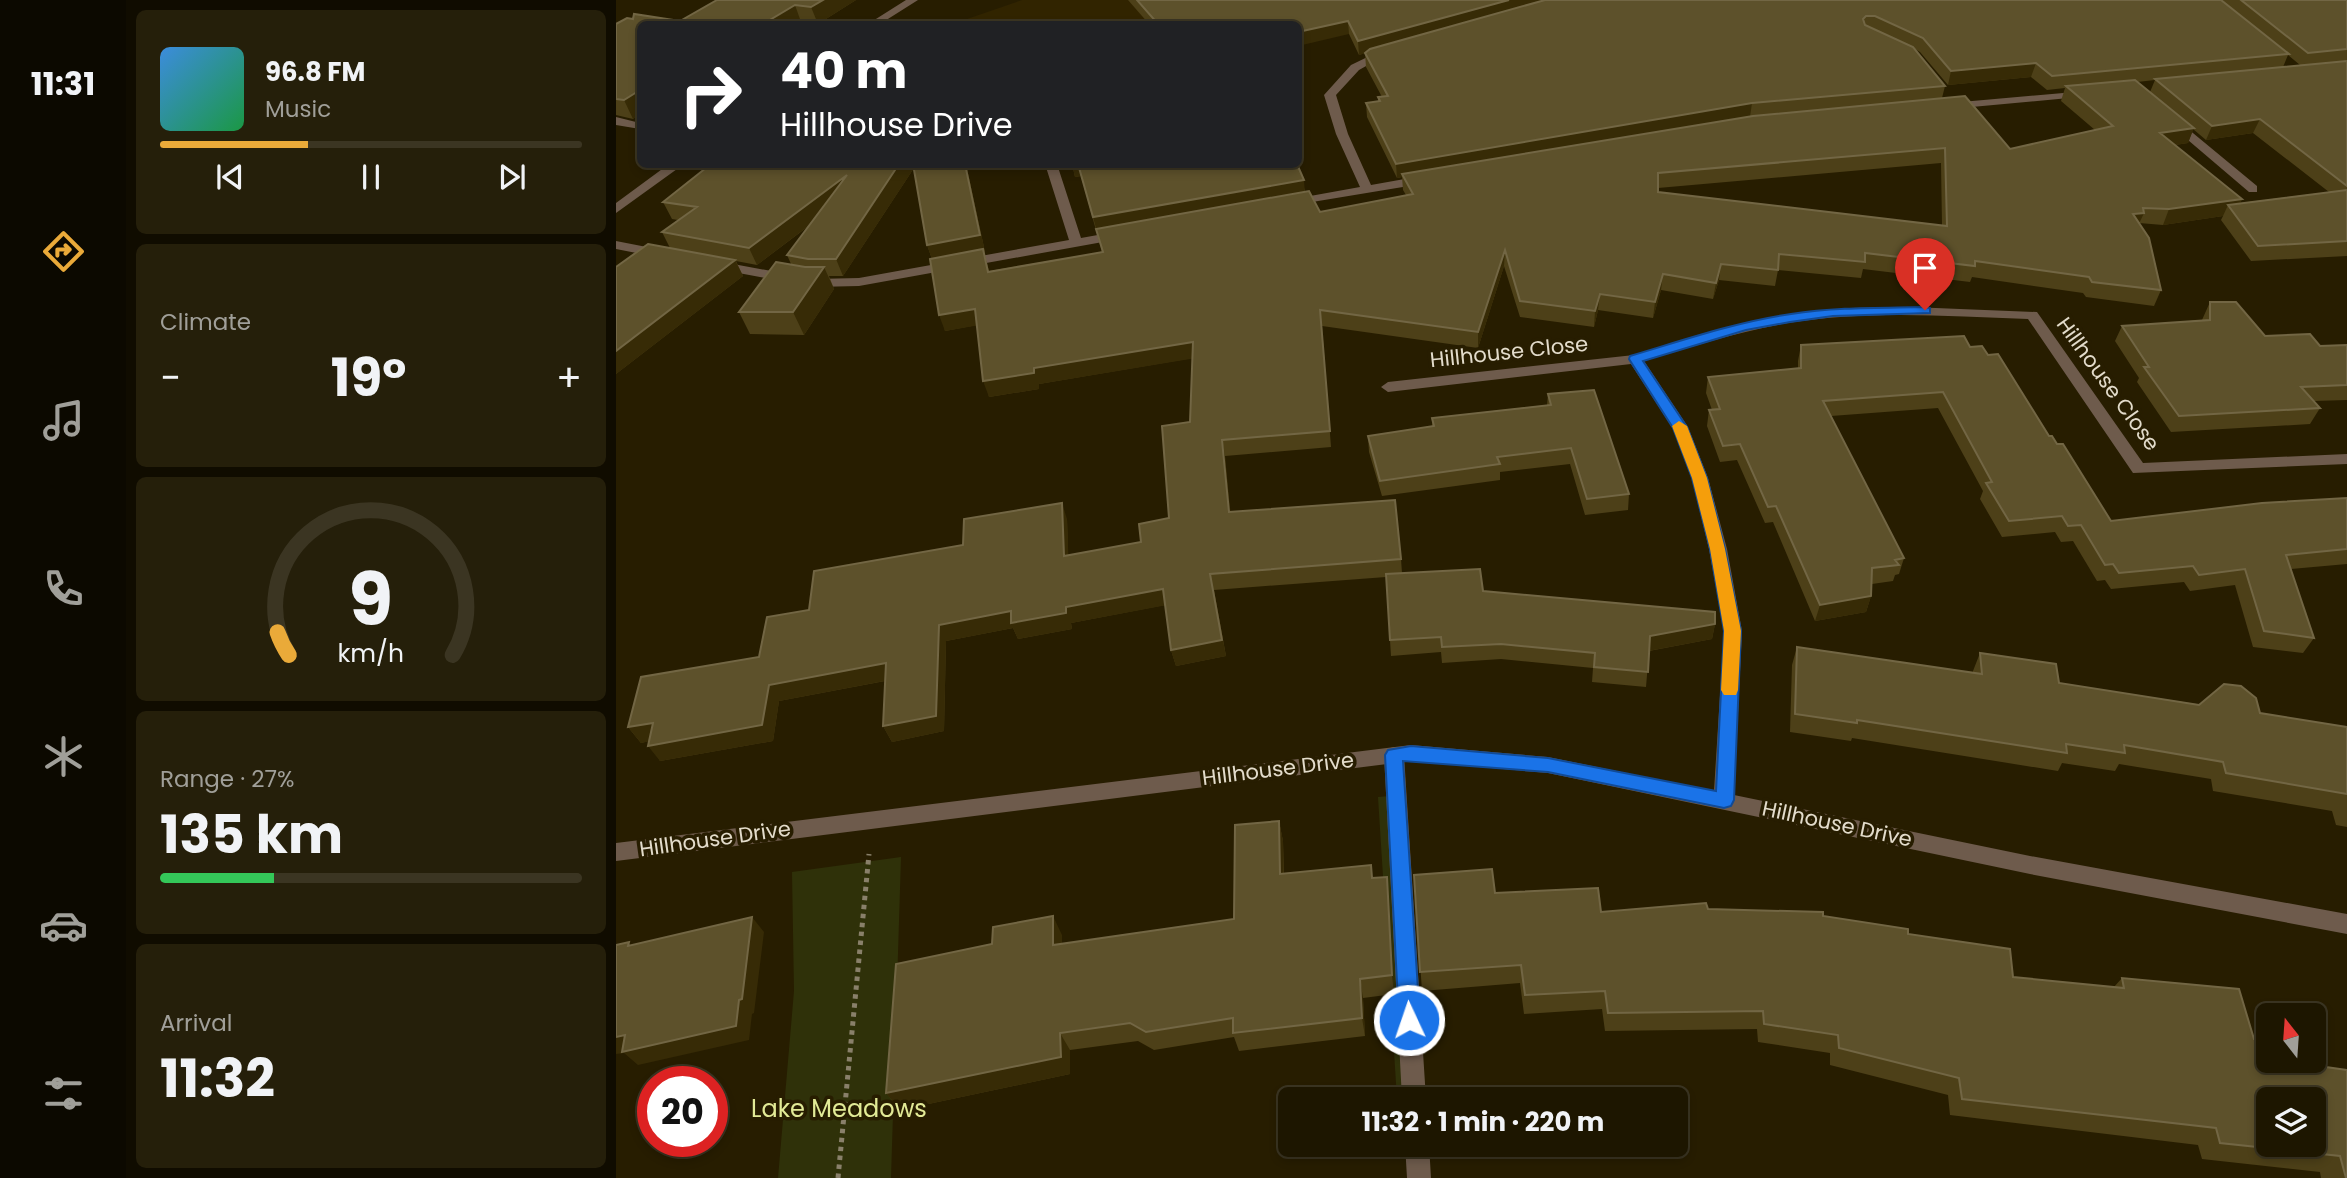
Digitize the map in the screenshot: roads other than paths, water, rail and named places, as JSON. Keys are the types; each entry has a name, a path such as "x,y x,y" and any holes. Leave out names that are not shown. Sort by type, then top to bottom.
{"street":[{"path":"878,21 913,0"},
{"path":"1367,189 1342,134 1330,95 1345,75 1366,58 1403,46"},
{"path":"1944,90 1949,106 2096,93"},
{"path":"2164,114 2253,188"},
{"path":"616,121 637,125"},
{"path":"616,209 672,168"},
{"path":"1052,168 1076,243"},
{"path":"1272,207 1436,177"},
{"path":"701,262 815,283 859,282 1137,233"},
{"path":"616,244 677,257"},
{"name":"Hillhouse Close","path":"1388,387 1635,359 1744,326 1833,312 1925,310 2032,315 2139,469 2347,459"},
{"path":"1635,359 1680,427 1700,478 1718,549 1732,631 1724,800"},
{"name":"Hillhouse Drive","path":"616,852 1411,753 1548,765 2030,865 2347,924"},
{"path":"1394,755 1413,1087"},
{"path":"1418,1157 1419,1178"}],"park label":[{"name":"Lake Meadows","path":"839,1109"}]}
